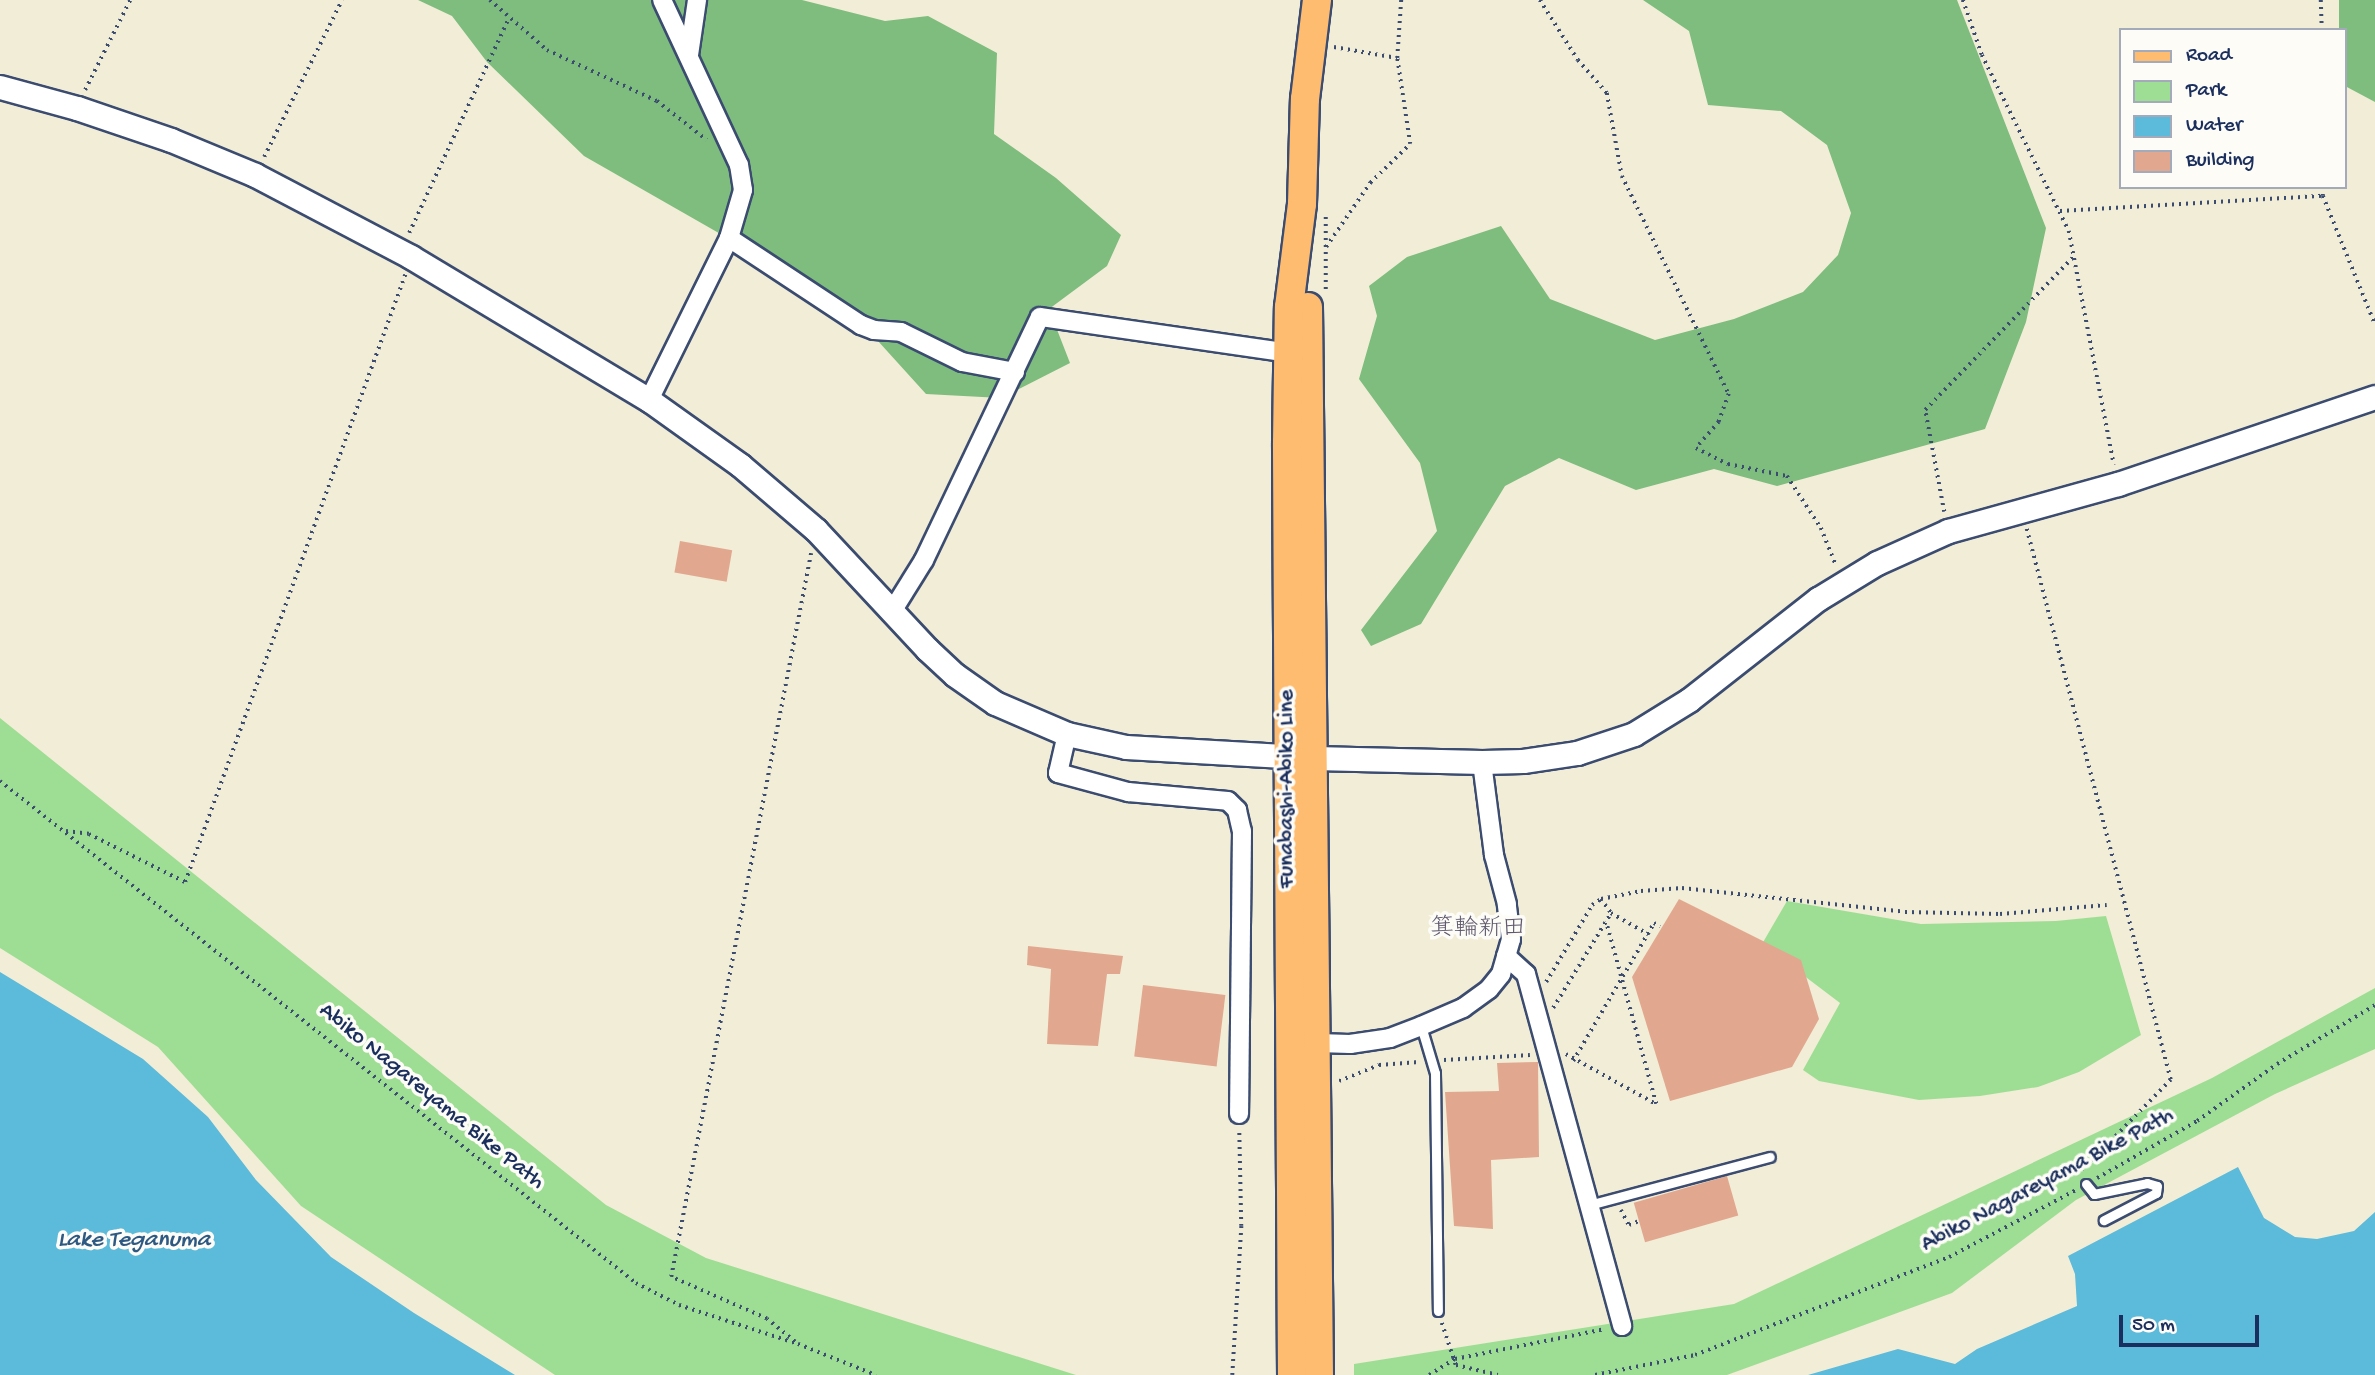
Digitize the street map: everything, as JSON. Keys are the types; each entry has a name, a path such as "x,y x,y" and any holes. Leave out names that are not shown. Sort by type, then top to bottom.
{"main road":[{"name":"Funabashi-Abiko Line","path":"1317,0 1305,99 1301,204 1289,307 1289,353 1301,757 1318,1043 1319,1375"},
{"name":"Funabashi-Abiko Line","path":"1292,1375 1289,1125 1301,757 1308,306 1301,204"}],"street":[{"path":"649,400 729,238 743,190 739,165 662,0"},
{"path":"689,56 697,0"},
{"path":"0,87 77,108 171,140 256,175 406,254 649,400 740,465 816,530 891,613 965,682 1030,720 1067,734 1126,747 1301,757 1482,762 1523,761 1577,753 1634,734 1689,700 1818,599 1877,563 1948,531 2118,484 2375,397"},
{"path":"729,238 860,325 874,330 901,332 962,362 1014,372"},
{"path":"891,613 924,560 1040,317 1289,353"},
{"path":"1067,734 1058,773 1128,792 1228,801 1237,810 1241,831 1239,1114"},
{"path":"1318,1043 1350,1044 1377,1040 1421,1026 1462,1009 1489,989 1501,974 1511,939 1507,904 1494,855 1482,762"},
{"path":"1506,956 1526,974 1622,1326"}],"lane":[{"path":"1421,1026 1435,1073 1438,1311"},
{"path":"1589,1205 1770,1157"},
{"path":"2086,1184 2094,1194 2147,1183 2157,1186 2156,1193 2104,1220"}],"path":[{"path":"77,108 130,0"},
{"path":"256,175 342,0"},
{"path":"490,0 547,50 657,101 709,141"},
{"path":"1326,247 1370,183 1410,144 1397,58 1401,0"},
{"path":"1540,0 1578,60 1607,93 1622,176 1729,394 1719,422 1696,448 1728,464 1787,476 1821,528 1844,583"},
{"path":"1963,0 1982,55 2069,231 2118,484"},
{"path":"2321,0 2322,28"},
{"path":"64,830 89,834 185,882 406,254 509,18"},
{"path":"1333,47 1397,58"},
{"path":"2323,189 2323,196 2375,324"},
{"path":"2059,211 2323,196"},
{"path":"1948,531 1925,410 2074,255"},
{"path":"2022,510 2171,1080 2082,1171 2086,1184"},
{"path":"798,1344 767,1319 671,1277 816,530"},
{"name":"Abiko Nagareyama Bike Path","path":"0,781 636,1283 679,1305 798,1344 877,1375"},
{"path":"1545,984 1592,905 1601,899 1641,891 1682,888 1905,912 2000,914 2107,905"},
{"path":"1601,899 1611,913 1648,933"},
{"path":"1548,997 1552,1010 1611,913"},
{"path":"1563,1052 1573,1061 1656,1104 1606,922"},
{"path":"1553,1071 1573,1061 1623,980 1654,923 1660,926"},
{"name":"Abiko Nagareyama Bike Path","path":"1595,1375 1695,1355 1949,1257 2197,1121 2296,1052 2375,1006"},
{"path":"1232,1375 1241,1226 1239,1114"},
{"path":"1618,1212 1623,1209 1629,1225 1639,1221"},
{"path":"1438,1311 1456,1365 1498,1375"},
{"path":"1429,1375 1455,1359 1622,1326"}],"green space":[{"path":"418,0 802,0 885,21 928,16 997,53 994,134 1056,178 1121,235 1107,266 1049,309 1070,363 1001,398 926,394 878,341 857,312 584,156 487,62 452,16"},
{"path":"1643,0 1957,0 2046,228 2026,322 1985,429 1777,486 1714,469 1636,490 1559,458 1505,486 1421,624 1371,646 1361,630 1437,531 1420,463 1359,379 1377,316 1369,286 1407,257 1501,226 1550,299 1655,340 1734,319 1803,292 1838,255 1851,213 1827,145 1781,111 1708,105 1689,31"},
{"path":"2339,0 2375,0 2375,102 2347,87 2347,28 2339,28"},
{"path":"0,718 606,1205 706,1258 1076,1375 555,1375 301,1206 158,1047 0,948"},
{"path":"1787,901 1921,924 2056,921 2106,916 2141,1035 2079,1072 2038,1087 1980,1096 1919,1100 1819,1081 1803,1070 1840,1003 1762,944"},
{"path":"2375,988 2375,1049 2275,1094 2076,1200 1952,1293 1727,1375 1354,1375 1354,1364 1734,1304 2212,1078"}],"water":[{"name":"Lake Teganuma","path":"0,972 143,1059 208,1117 256,1180 331,1257 414,1313 515,1375 0,1375"},
{"path":"2238,1167 2264,1218 2295,1237 2317,1239 2354,1231 2375,1212 2375,1375 1808,1375 1898,1349 1955,1364 1977,1349 2077,1306 2075,1274 2068,1256"}],"building":[{"path":"680,541 732,550 727,582 674,573"},
{"path":"1679,899 1801,960 1819,1019 1792,1067 1670,1101 1632,977"},
{"path":"1028,946 1123,956 1120,974 1107,974 1098,1046 1047,1044 1051,969 1027,965"},
{"path":"1143,985 1225,995 1217,1067 1134,1056"},
{"path":"1538,1062 1539,1157 1491,1160 1493,1229 1454,1226 1445,1092 1499,1091 1497,1063"},
{"path":"1727,1176 1738,1215 1645,1242 1634,1203"}],"district":[{"name":"箕輪新田","path":"1478,930"}]}
